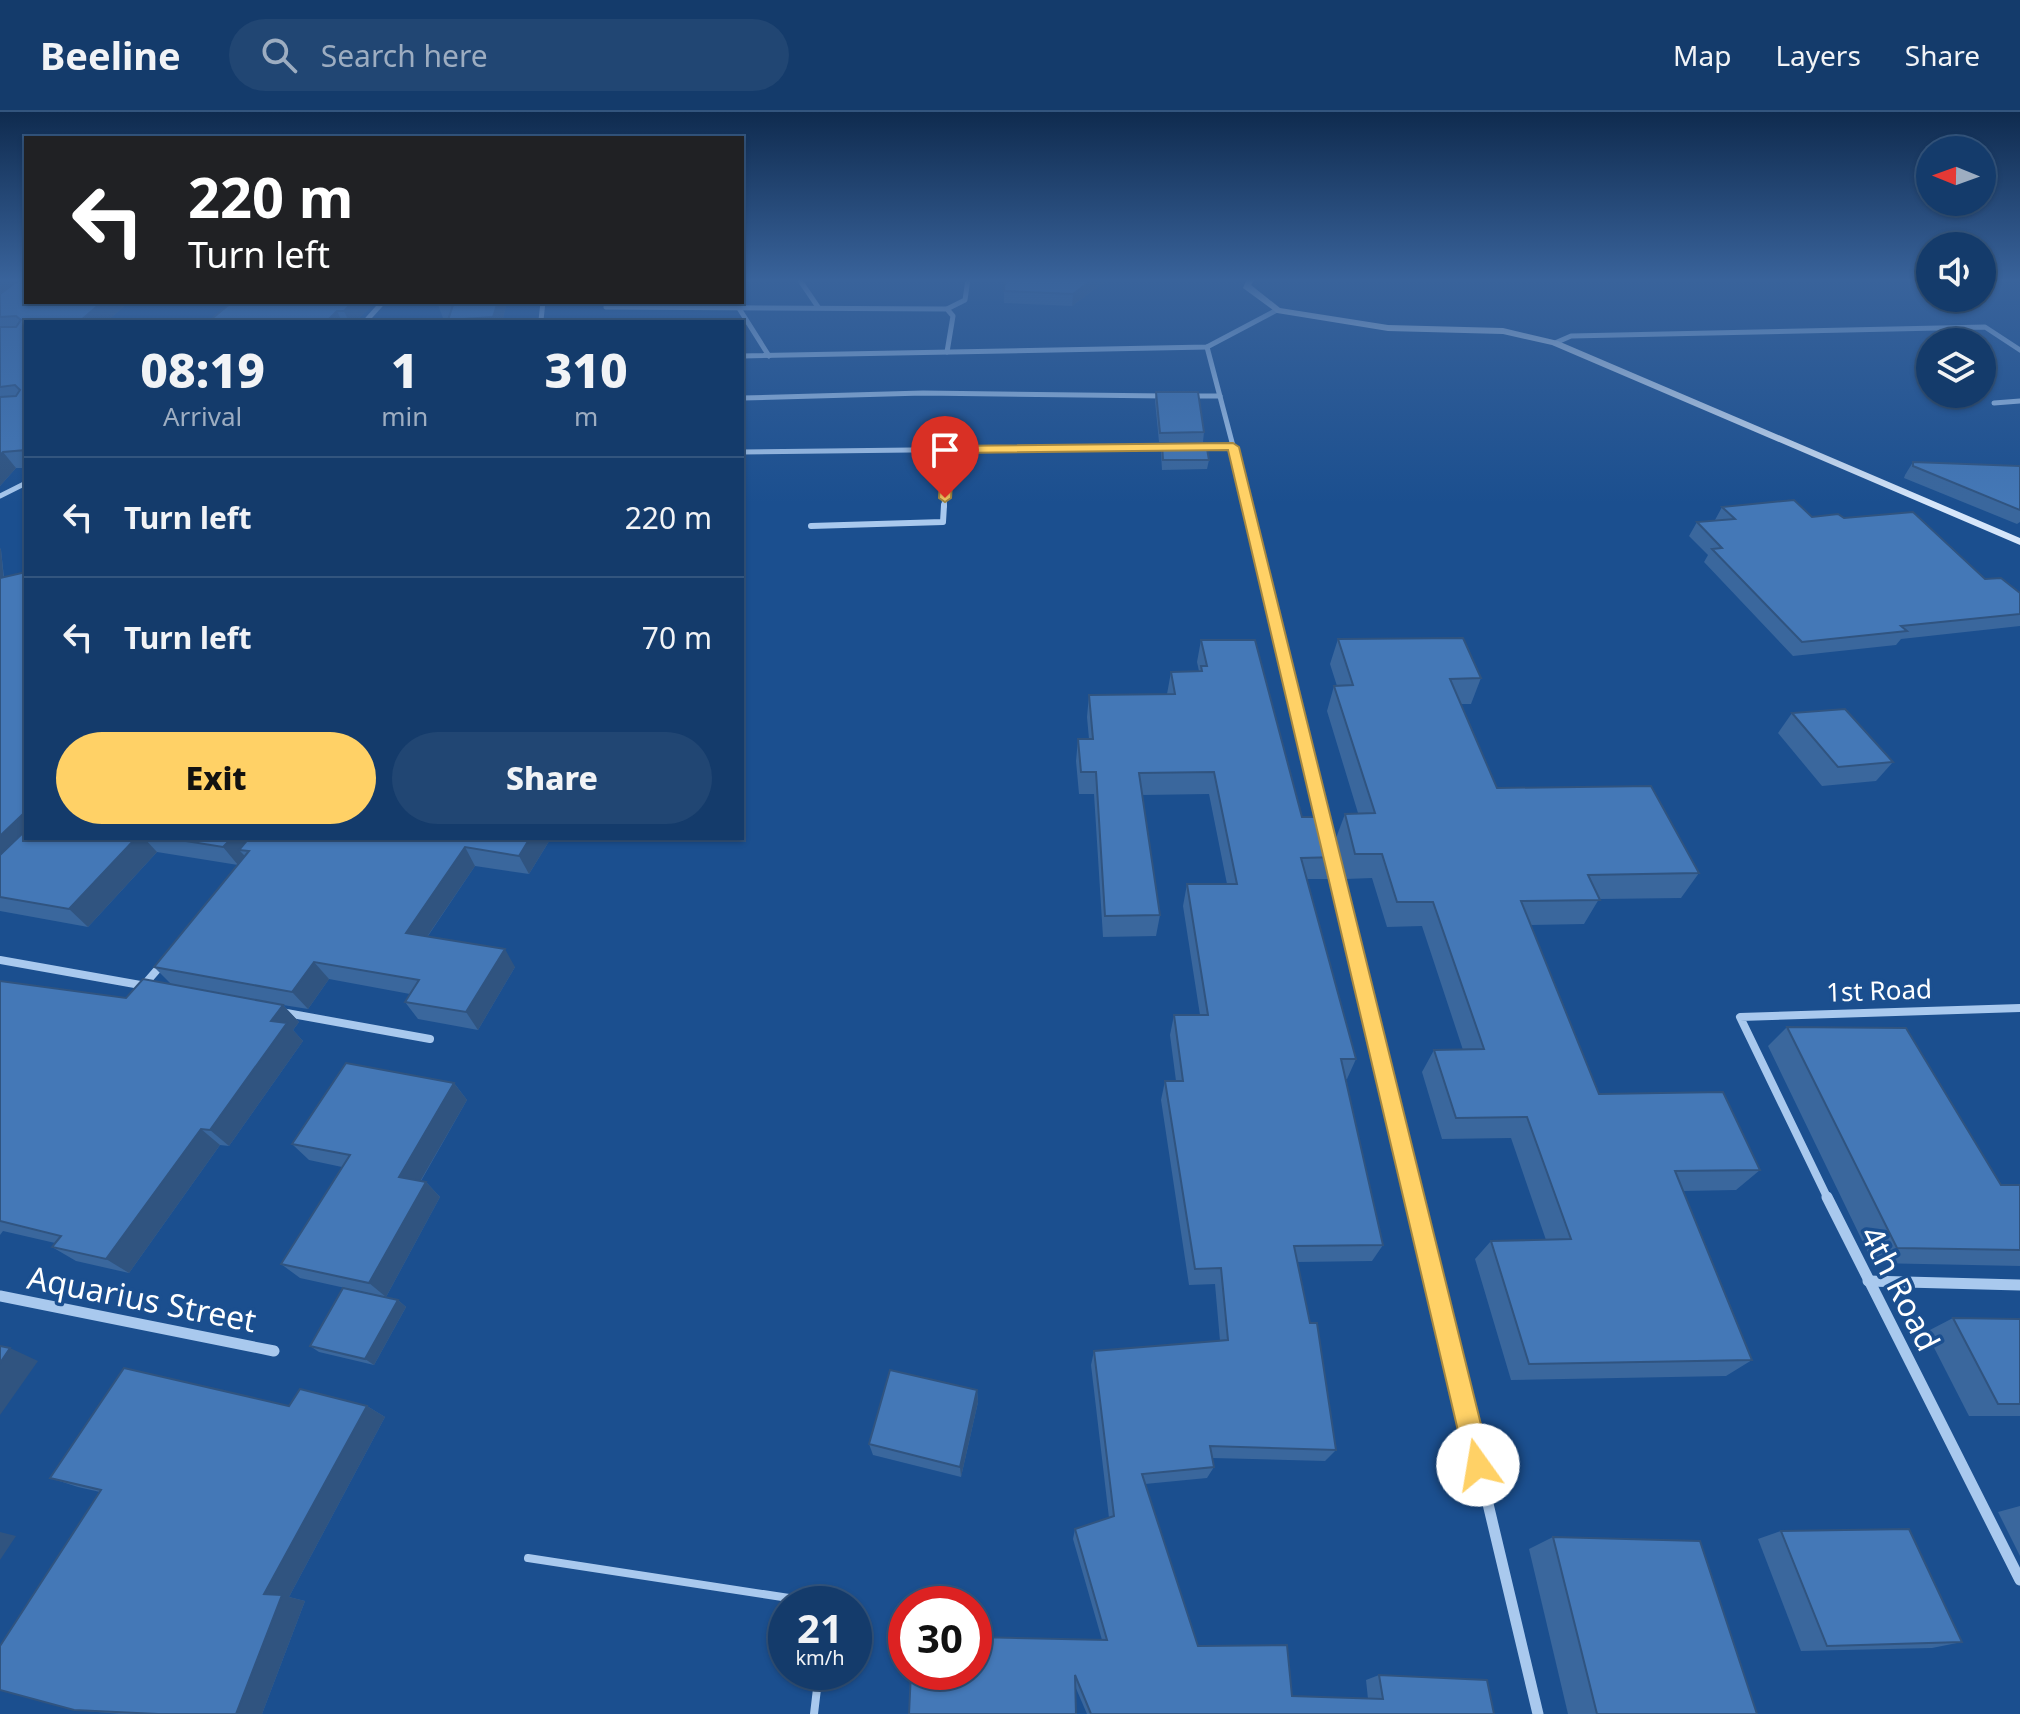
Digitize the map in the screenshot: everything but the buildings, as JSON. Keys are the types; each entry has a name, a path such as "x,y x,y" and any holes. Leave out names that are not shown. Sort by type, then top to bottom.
{"street":[{"path":"744,356 869,354"},
{"path":"1209,354 1268,579 1538,1714"},
{"path":"1580,354 2020,542"},
{"path":"744,398 923,393 1173,396"},
{"path":"1188,396 1220,396"},
{"path":"1996,403 2020,401"},
{"path":"744,452 1233,447"},
{"path":"811,526 943,522 948,450"},
{"path":"0,496 24,484"},
{"path":"143,986 172,952"},
{"path":"0,960 158,989"},
{"path":"264,1008 430,1039"},
{"name":"1st Road","path":"1740,1017 2020,1008"},
{"name":"4th Road","path":"1740,1017 1868,1281 2020,1580"},
{"path":"1868,1281 2020,1285"},
{"name":"Aquarius Street","path":"0,1296 274,1351"}],"lane":[{"path":"528,1558 768,1595"},
{"path":"814,1714 817,1690"}],"route":[{"path":"945,498 948,450 1233,447 1264,564 1478,1465"}]}
